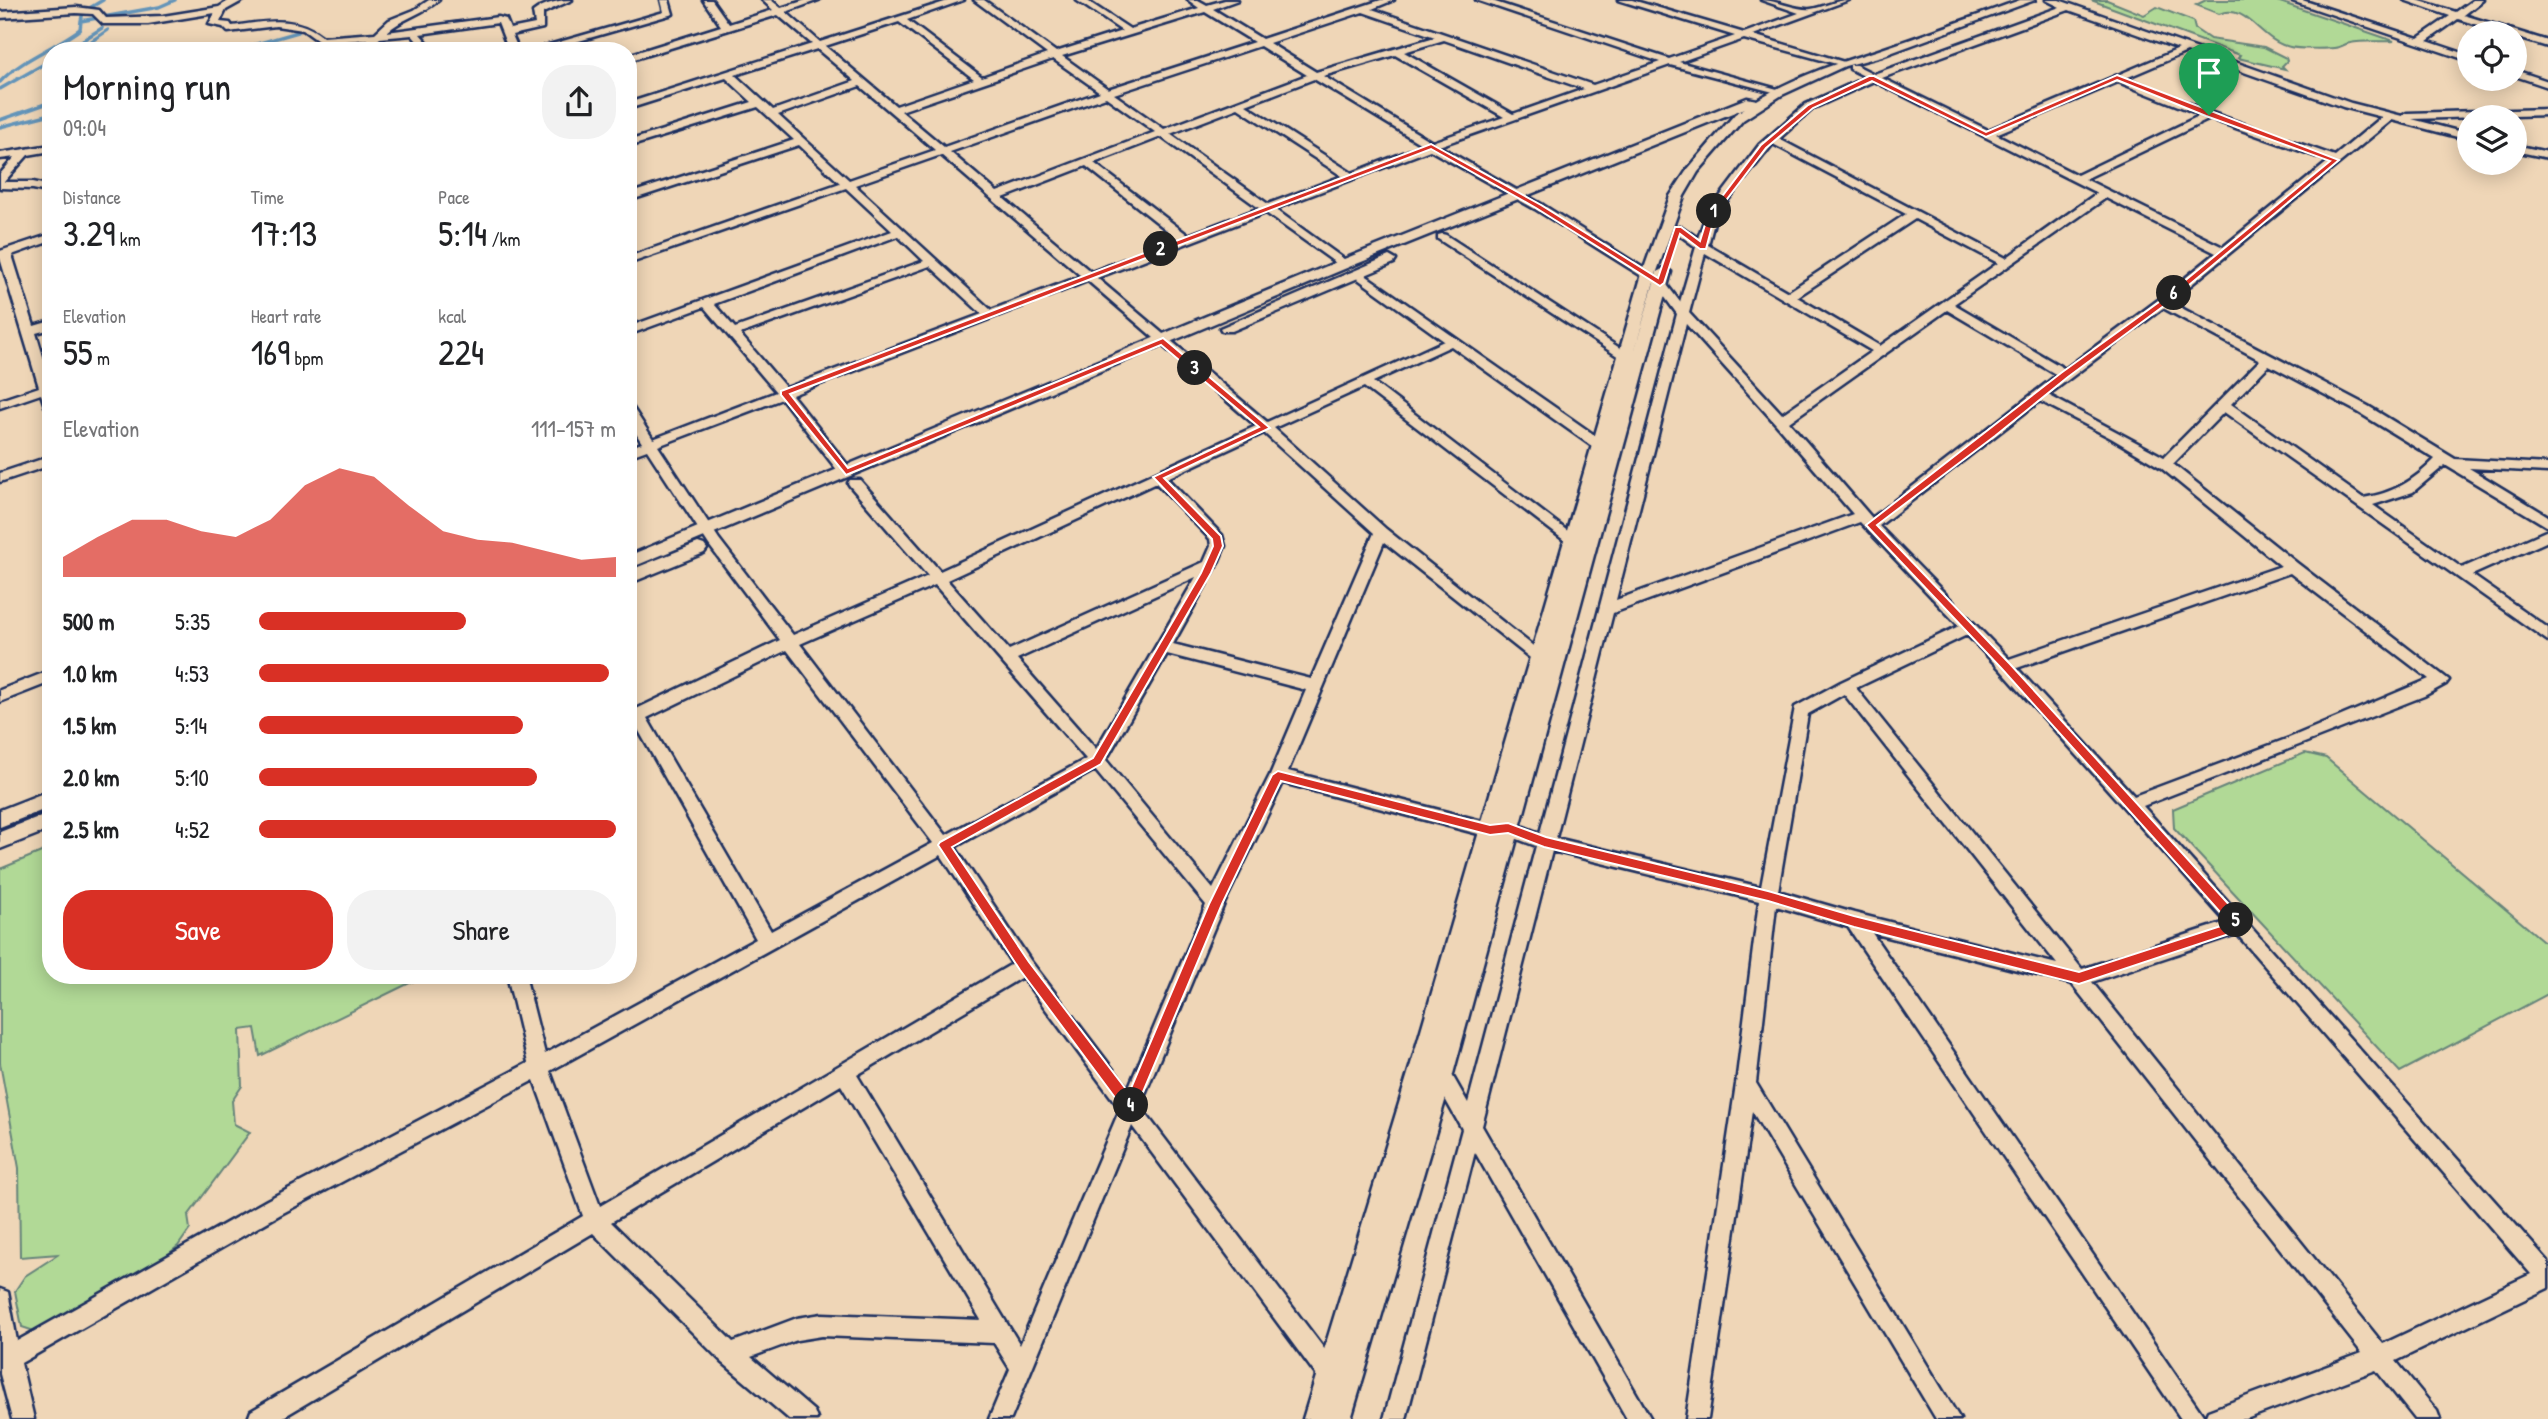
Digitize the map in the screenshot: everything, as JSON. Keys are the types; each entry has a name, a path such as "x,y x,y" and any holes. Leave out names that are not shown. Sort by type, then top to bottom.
{"street":[{"path":"240,0 229,3 222,9 214,24 227,25 228,29 272,23 306,28 321,40 414,32 498,20 502,21 510,42"},
{"path":"370,42 392,22 417,12 435,0"},
{"path":"507,33 540,26 538,12 541,9 568,0"},
{"path":"566,42 667,14 670,12 665,0"},
{"path":"707,0 726,26"},
{"path":"766,0 1266,428 1381,532 1539,657"},
{"path":"637,55 815,0"},
{"path":"637,103 960,0"},
{"path":"978,0 1350,269 1601,446"},
{"path":"1080,0 1129,32"},
{"path":"1192,0 1655,279 1867,520 2006,666 2240,925 2548,1277 2380,1357 2216,1419"},
{"path":"894,110 1055,55 1234,0"},
{"path":"637,258 1107,93 1390,0"},
{"path":"1480,0 1669,62 1778,92"},
{"path":"1622,0 1847,66 2223,251"},
{"path":"1765,0 1809,13"},
{"path":"637,450 1431,146 1845,0"},
{"path":"1350,269 1442,237 1697,121 2030,0"},
{"path":"637,574 710,537 850,477 1350,269 1685,136 1738,126 1847,66 2048,0 2393,118 2457,134"},
{"path":"2292,0 2457,54"},
{"path":"2408,0 2473,21"},
{"path":"2419,42 2479,0"},
{"path":"1395,1419 1473,1128 1544,842 1683,313 1712,215 1772,139 1810,106 1872,78 2068,8"},
{"path":"0,15 76,10 96,12 103,21 120,23 161,21 222,9"},
{"path":"1364,9 1594,89"},
{"path":"900,19 982,81"},
{"path":"414,32 422,42"},
{"path":"995,197 1315,75 1445,37"},
{"path":"2527,38 2548,44"},
{"path":"1986,135 2188,48"},
{"path":"1397,52 1513,118"},
{"path":"1018,68 1077,71"},
{"path":"728,74 989,314"},
{"path":"2527,77 2548,84"},
{"path":"2117,78 2209,115 2335,160"},
{"path":"770,114 862,82"},
{"path":"1317,1419 1499,829 1677,196 1693,170 1778,92"},
{"path":"637,141 759,103"},
{"path":"1240,105 1350,177"},
{"path":"1605,610 1867,520 2040,396 2064,375 2162,303 2335,160 2393,118 2548,112"},
{"path":"2077,179 2209,115"},
{"path":"1337,1419 1441,1074 1539,657 1626,356 1690,197 1705,170 1738,126"},
{"path":"1772,139 2007,264"},
{"path":"637,195 800,141"},
{"path":"0,156 42,149"},
{"path":"2527,151 2548,156"},
{"path":"0,182 24,152"},
{"path":"1087,162 1186,239"},
{"path":"0,182 42,188"},
{"path":"1781,421 2105,193"},
{"path":"1789,297 1914,214"},
{"path":"1678,229 1703,247 1880,351"},
{"path":"637,328 899,232"},
{"path":"1442,237 1626,356"},
{"path":"42,240 3,254 42,368"},
{"path":"732,333 930,262"},
{"path":"706,302 784,393 850,477 1097,761 1215,904"},
{"path":"2162,303 2363,409 2548,522"},
{"path":"1947,305 2064,375"},
{"path":"30,331 42,328"},
{"path":"637,716 788,643 940,578 1453,341"},
{"path":"2165,464 2268,359"},
{"path":"1366,382 1573,542"},
{"path":"0,404 42,389"},
{"path":"2040,396 2165,464 2292,567 2441,680 2295,742 2131,804"},
{"path":"2223,405 2463,573 2548,636"},
{"path":"637,423 710,537 944,845 1024,966 1345,1395 1352,1419"},
{"path":"2362,502 2385,500 2398,495 2449,460 2548,468"},
{"path":"0,478 42,463"},
{"path":"4,1360 274,1207 539,1066 1097,761 1210,565 1218,546 1217,538 1158,477"},
{"path":"1000,1419 1215,904 1278,775 1381,532"},
{"path":"2463,573 2548,535"},
{"path":"637,560 710,537"},
{"path":"1006,658 1210,565"},
{"path":"2006,666 2292,567"},
{"path":"1697,1419 1746,1084 1768,896 1801,711 1846,686 1968,628"},
{"path":"1163,647 1315,686"},
{"path":"0,696 42,680"},
{"path":"1846,686 2429,1419"},
{"path":"637,725 767,941"},
{"path":"1278,775 1768,896 1854,921 2079,978 2240,925"},
{"path":"0,820 42,803"},
{"path":"0,841 42,824"},
{"path":"1854,921 2194,1419"},
{"path":"259,1419 1024,966"},
{"path":"518,984 539,1066 595,1220 730,1354 806,1419"},
{"path":"844,1072 1022,1369"},
{"path":"1441,1074 1640,1419"},
{"path":"1746,1084 1949,1419"},
{"path":"0,1300 4,1360 23,1419"},
{"path":"730,1354 797,1329 822,1325 999,1332"}],"green space":[{"path":"2091,0 2107,0 2144,15 2157,7 2193,21 2195,29 2210,39 2264,47 2286,58 2287,61 2282,66 2285,69 2238,58 2240,55"},
{"path":"2206,0 2274,0 2394,41 2355,42 2330,48 2290,47 2280,44 2238,13 2219,14 2196,5"},
{"path":"2305,753 2326,758 2548,945 2548,994 2400,1072 2174,828 2173,809"},
{"path":"42,852 42,984 408,984 260,1056 255,1028 240,1030 242,1086 232,1101 234,1124 250,1132 188,1216 190,1229 178,1246 145,1274 52,1327 34,1331 22,1327 15,1291 25,1276 59,1254 20,1257 19,1168 0,1063 0,869"}],"waterway":[{"path":"81,21 83,12 103,0"},
{"path":"81,21 159,7 175,0"},
{"path":"60,42 80,29 81,21"},
{"path":"80,42 102,28"},
{"path":"90,42 108,30"},
{"path":"263,42 298,32"},
{"path":"0,82 17,67 42,52"},
{"path":"0,89 42,65"},
{"path":"0,120 42,105"},
{"path":"0,127 42,116"}],"route":[{"path":"1872,78 1986,135 2117,78 2209,115 2335,160 2162,303 2064,375 1871,525 2006,666 2240,925 2079,978 1854,921 1768,896 1544,842 1508,828 1490,830 1278,775 1215,904 1130,1107 1024,966 944,845 1097,761 1206,573 1218,546 1217,538 1158,477 1266,428 1163,341 846,472 784,393 1431,146 1539,207 1660,283 1678,229 1703,247 1712,215 1763,147 1810,106 1872,78"}]}
